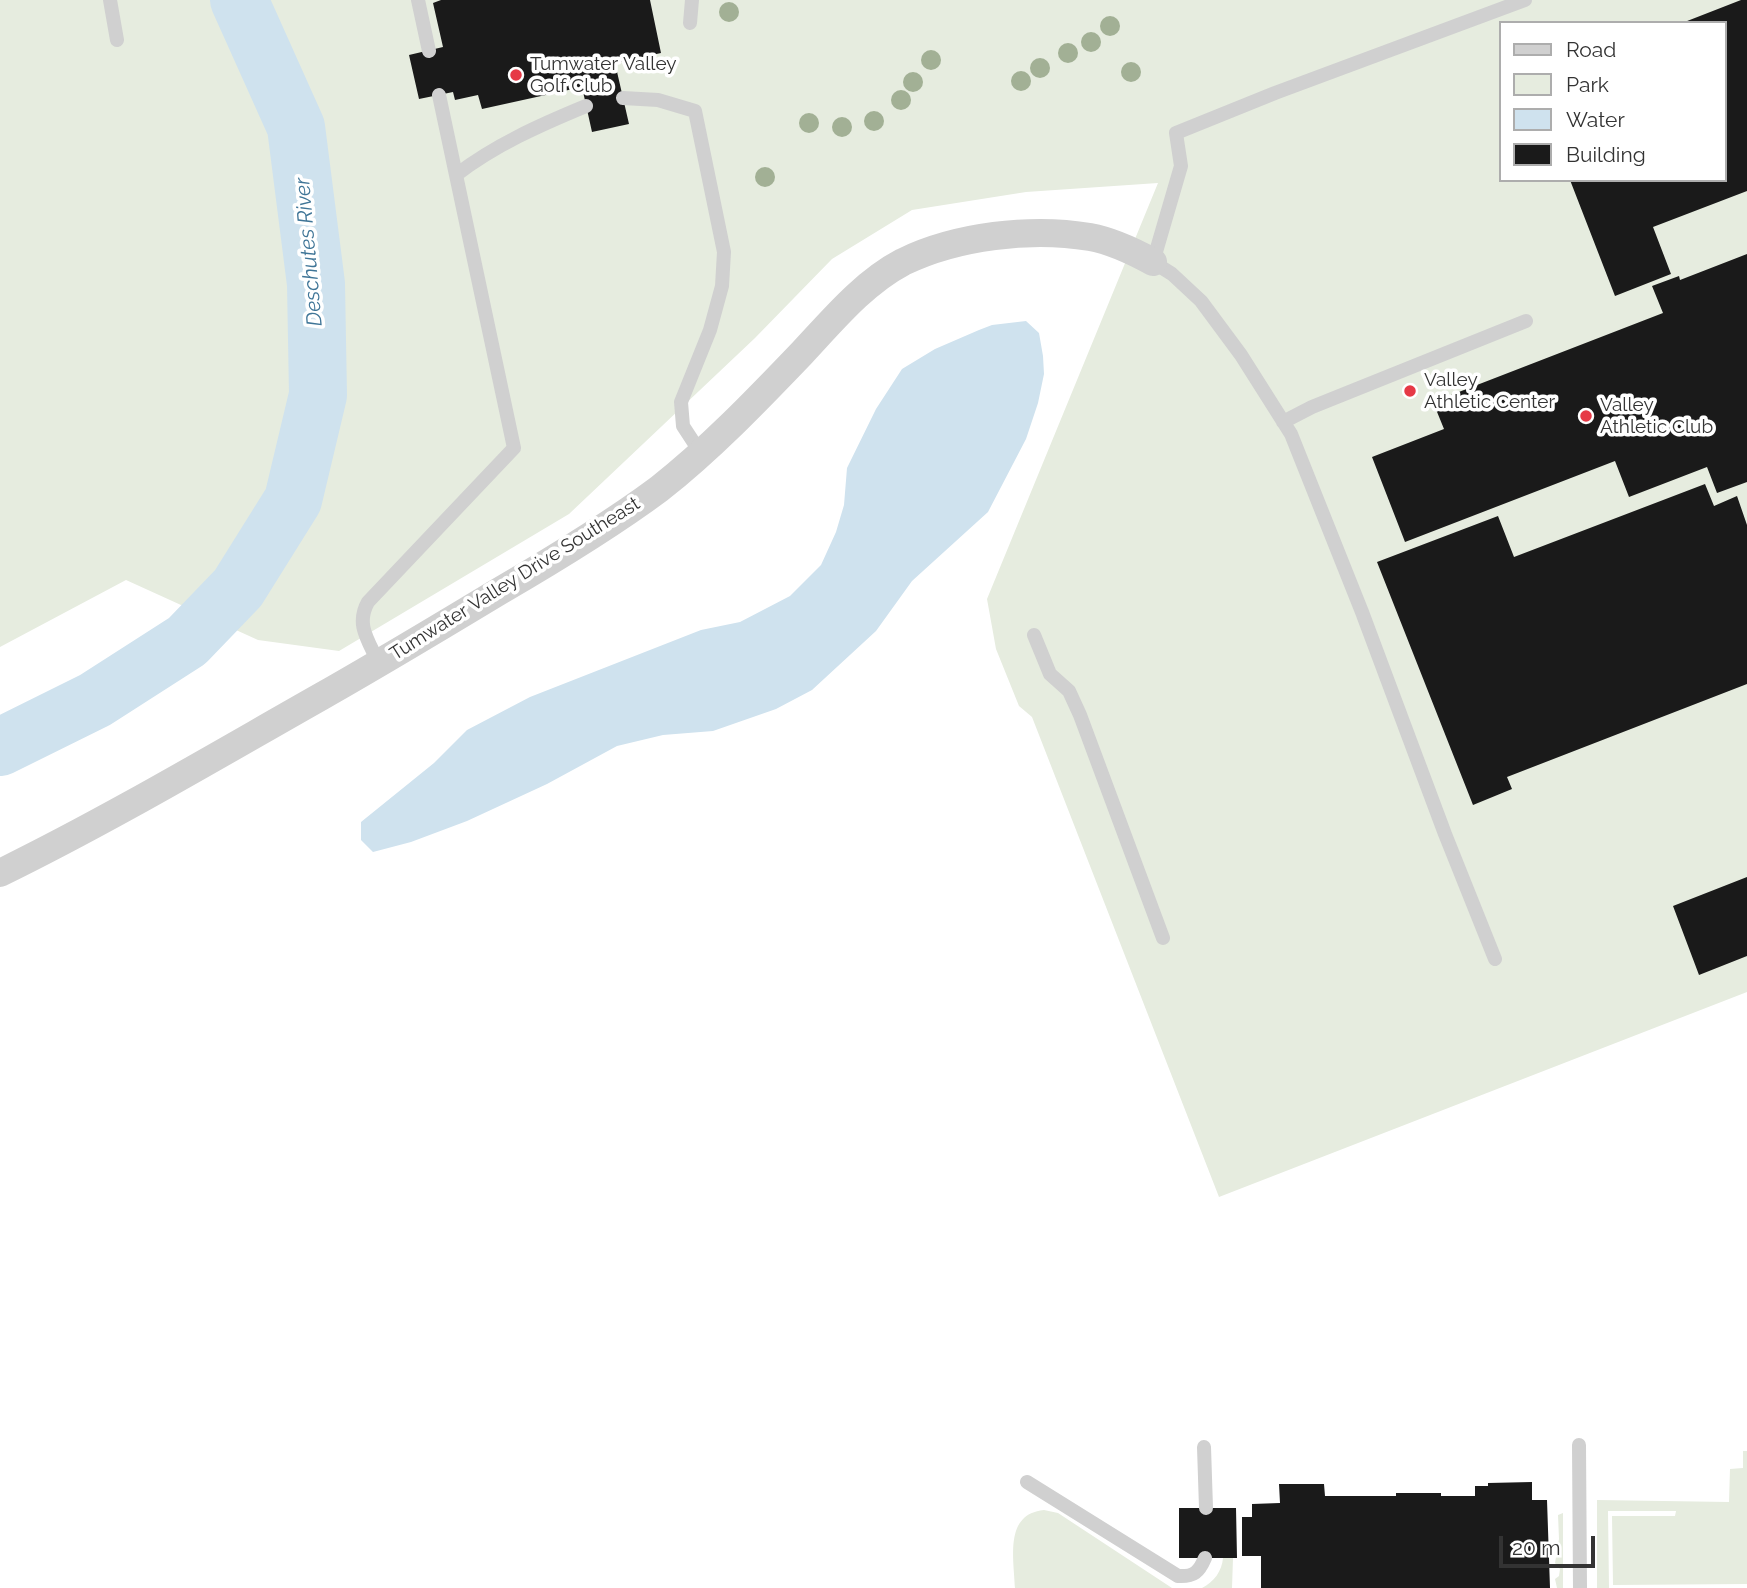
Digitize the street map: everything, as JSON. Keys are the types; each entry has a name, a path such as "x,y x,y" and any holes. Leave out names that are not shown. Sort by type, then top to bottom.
{"street":[{"name":"Tumwater Valley Drive Southeast","path":"0,873 110,815 379,664 598,531 660,488 775,381 858,296 901,264 930,251 988,237 1045,233 1091,237 1131,250 1153,262"}],"lane":[{"path":"110,0 117,40"},
{"path":"418,0 429,51"},
{"path":"690,23 692,0"},
{"path":"1495,959 1291,434 1241,355 1201,301 1172,274 1153,262 1181,166 1176,133 1275,93 1525,0"},
{"path":"379,664 363,629 361,615 368,601 514,448 439,95"},
{"path":"623,98 658,100 695,111 724,252 722,286 710,330 681,402 683,426 700,452"},
{"path":"456,175 481,156 546,122 586,106"},
{"path":"1283,422 1312,407 1526,321"},
{"path":"1034,635 1050,674 1069,691 1080,715 1163,937"},
{"path":"1579,1446 1580,1588"},
{"path":"1204,1447 1206,1508"},
{"path":"1027,1482 1178,1576 1191,1577 1200,1570 1205,1558"}],"green space":[{"path":"0,0 1747,0 1747,992 1219,1197 1032,717 1019,706 996,649 987,599 1158,183 1026,192 912,210 832,259 755,338 569,514 339,651 258,640 126,580 0,647"},
{"path":"1743,1451 1747,1451 1747,1584 1613,1585 1612,1516 1675,1516 1676,1511 1608,1511 1609,1588 1597,1588 1597,1500 1729,1502 1730,1469 1743,1468"},
{"path":"1044,1510 1058,1513 1172,1588 1015,1588 1013,1551 1017,1529 1022,1520 1031,1513"},
{"path":"1563,1513 1563,1588 1557,1588 1555,1579 1559,1576 1560,1569 1555,1563 1559,1539 1558,1515"},
{"path":"1223,1558 1233,1558 1232,1588 1202,1588 1217,1576"}],"water":[{"path":"1026,321 1039,333 1044,374 1026,439 988,512 912,581 876,631 812,690 776,709 713,731 663,735 617,746 547,784 467,821 411,842 373,852 361,840 361,822 434,763 467,730 530,697 701,630 740,622 790,596 821,565 836,532 844,505 847,468 876,409 902,369 935,349 979,330 992,325"}],"building":[{"name":"Tumwater Valley Golf Club","path":"441,0 650,0 661,53 615,63 629,124 592,132 582,87 482,109 478,95 455,100 453,92 419,99 409,55 443,47 433,3"},
{"path":"1747,0 1747,191 1653,227 1671,274 1615,296 1571,182 1726,182 1726,21 1687,21"},
{"name":"Valley Athletic Club","path":"1747,254 1747,482 1717,493 1707,467 1629,497 1615,461 1405,542 1372,457 1444,429 1433,402 1663,313 1652,286 1679,276 1680,280"},
{"path":"1705,484 1714,506 1737,496 1747,525 1747,684 1507,777 1512,789 1473,805 1377,562 1498,516 1514,557"},
{"path":"1747,877 1747,956 1699,975 1673,906"},
{"path":"1532,1482 1532,1500 1547,1500 1550,1588 1261,1588 1261,1556 1242,1556 1242,1517 1252,1517 1252,1504 1280,1503 1279,1484 1324,1484 1325,1496 1441,1493 1441,1496 1475,1496 1475,1486"},
{"path":"1179,1508 1236,1508 1237,1558 1179,1558"}],"waterway":[{"name":"Deschutes River","path":"0,747 95,700 187,641 238,588 293,500 318,395 316,284 296,127 239,0"}],"place":[{"name":"Tumwater Valley Golf Club","path":"516,75"},
{"name":"Valley Athletic Center","path":"1410,391"},
{"name":"Valley Athletic Club","path":"1586,416"}]}
